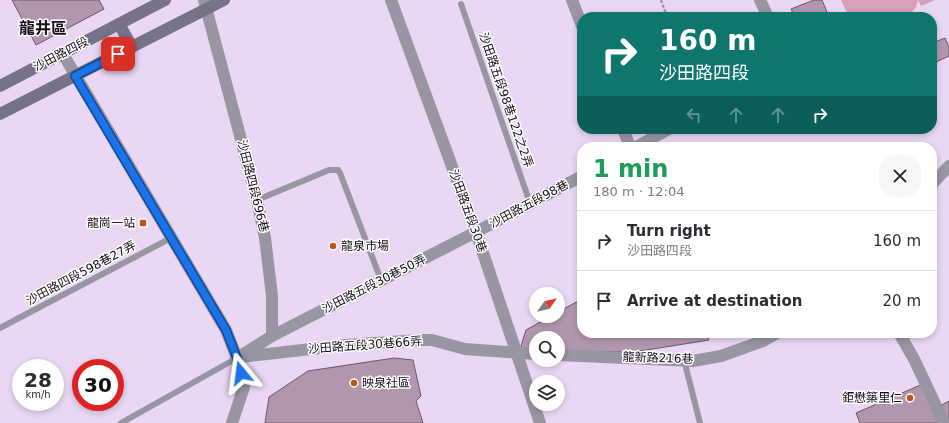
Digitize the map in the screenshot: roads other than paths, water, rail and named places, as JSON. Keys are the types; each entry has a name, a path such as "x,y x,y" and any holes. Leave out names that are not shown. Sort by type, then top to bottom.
{"street":[{"name":"沙田路四段","path":"0,86 165,0"},
{"path":"0,114 132,47 206,5 224,0"},
{"name":"沙田路五段30巷","path":"391,0 476,232 540,423"},
{"path":"572,0 577,13"},
{"path":"760,0 766,12"},
{"name":"沙田路四段696巷","path":"206,5 257,200 265,238 272,296 272,336"},
{"path":"119,24 132,47"},
{"path":"63,54 226,330 237,358 244,387 232,423"},
{"path":"645,142 660,134"},
{"path":"937,179 949,166"},
{"name":"沙田路五段98巷","path":"476,232 577,179"},
{"name":"沙田路五段30巷50弄","path":"272,336 476,232"},
{"path":"237,358 272,336"},
{"name":"龍新路216巷","path":"565,355 693,361 721,356 763,342 769,338"},
{"path":"902,338 914,359 944,423"},
{"name":"沙田路五段30巷66弄","path":"237,358 346,345 420,340 432,340 465,349 516,353"},
{"path":"516,353 529,354"}],"lane":[{"name":"沙田路五段98巷122之2弄","path":"461,4 530,204"},
{"path":"257,200 329,170 338,170 381,280"},
{"name":"沙田路四段598巷27弄","path":"0,328 171,238"},
{"path":"121,423 237,358"},
{"path":"684,360 700,423"}],"place":[{"name":"龍崗一站","path":"143,223"},
{"name":"龍泉市場","path":"333,246"},
{"name":"映泉社區","path":"354,383"},
{"name":"鉅懋築里仁","path":"910,398"}],"district":[{"name":"龍井區","path":"43,28"}]}
